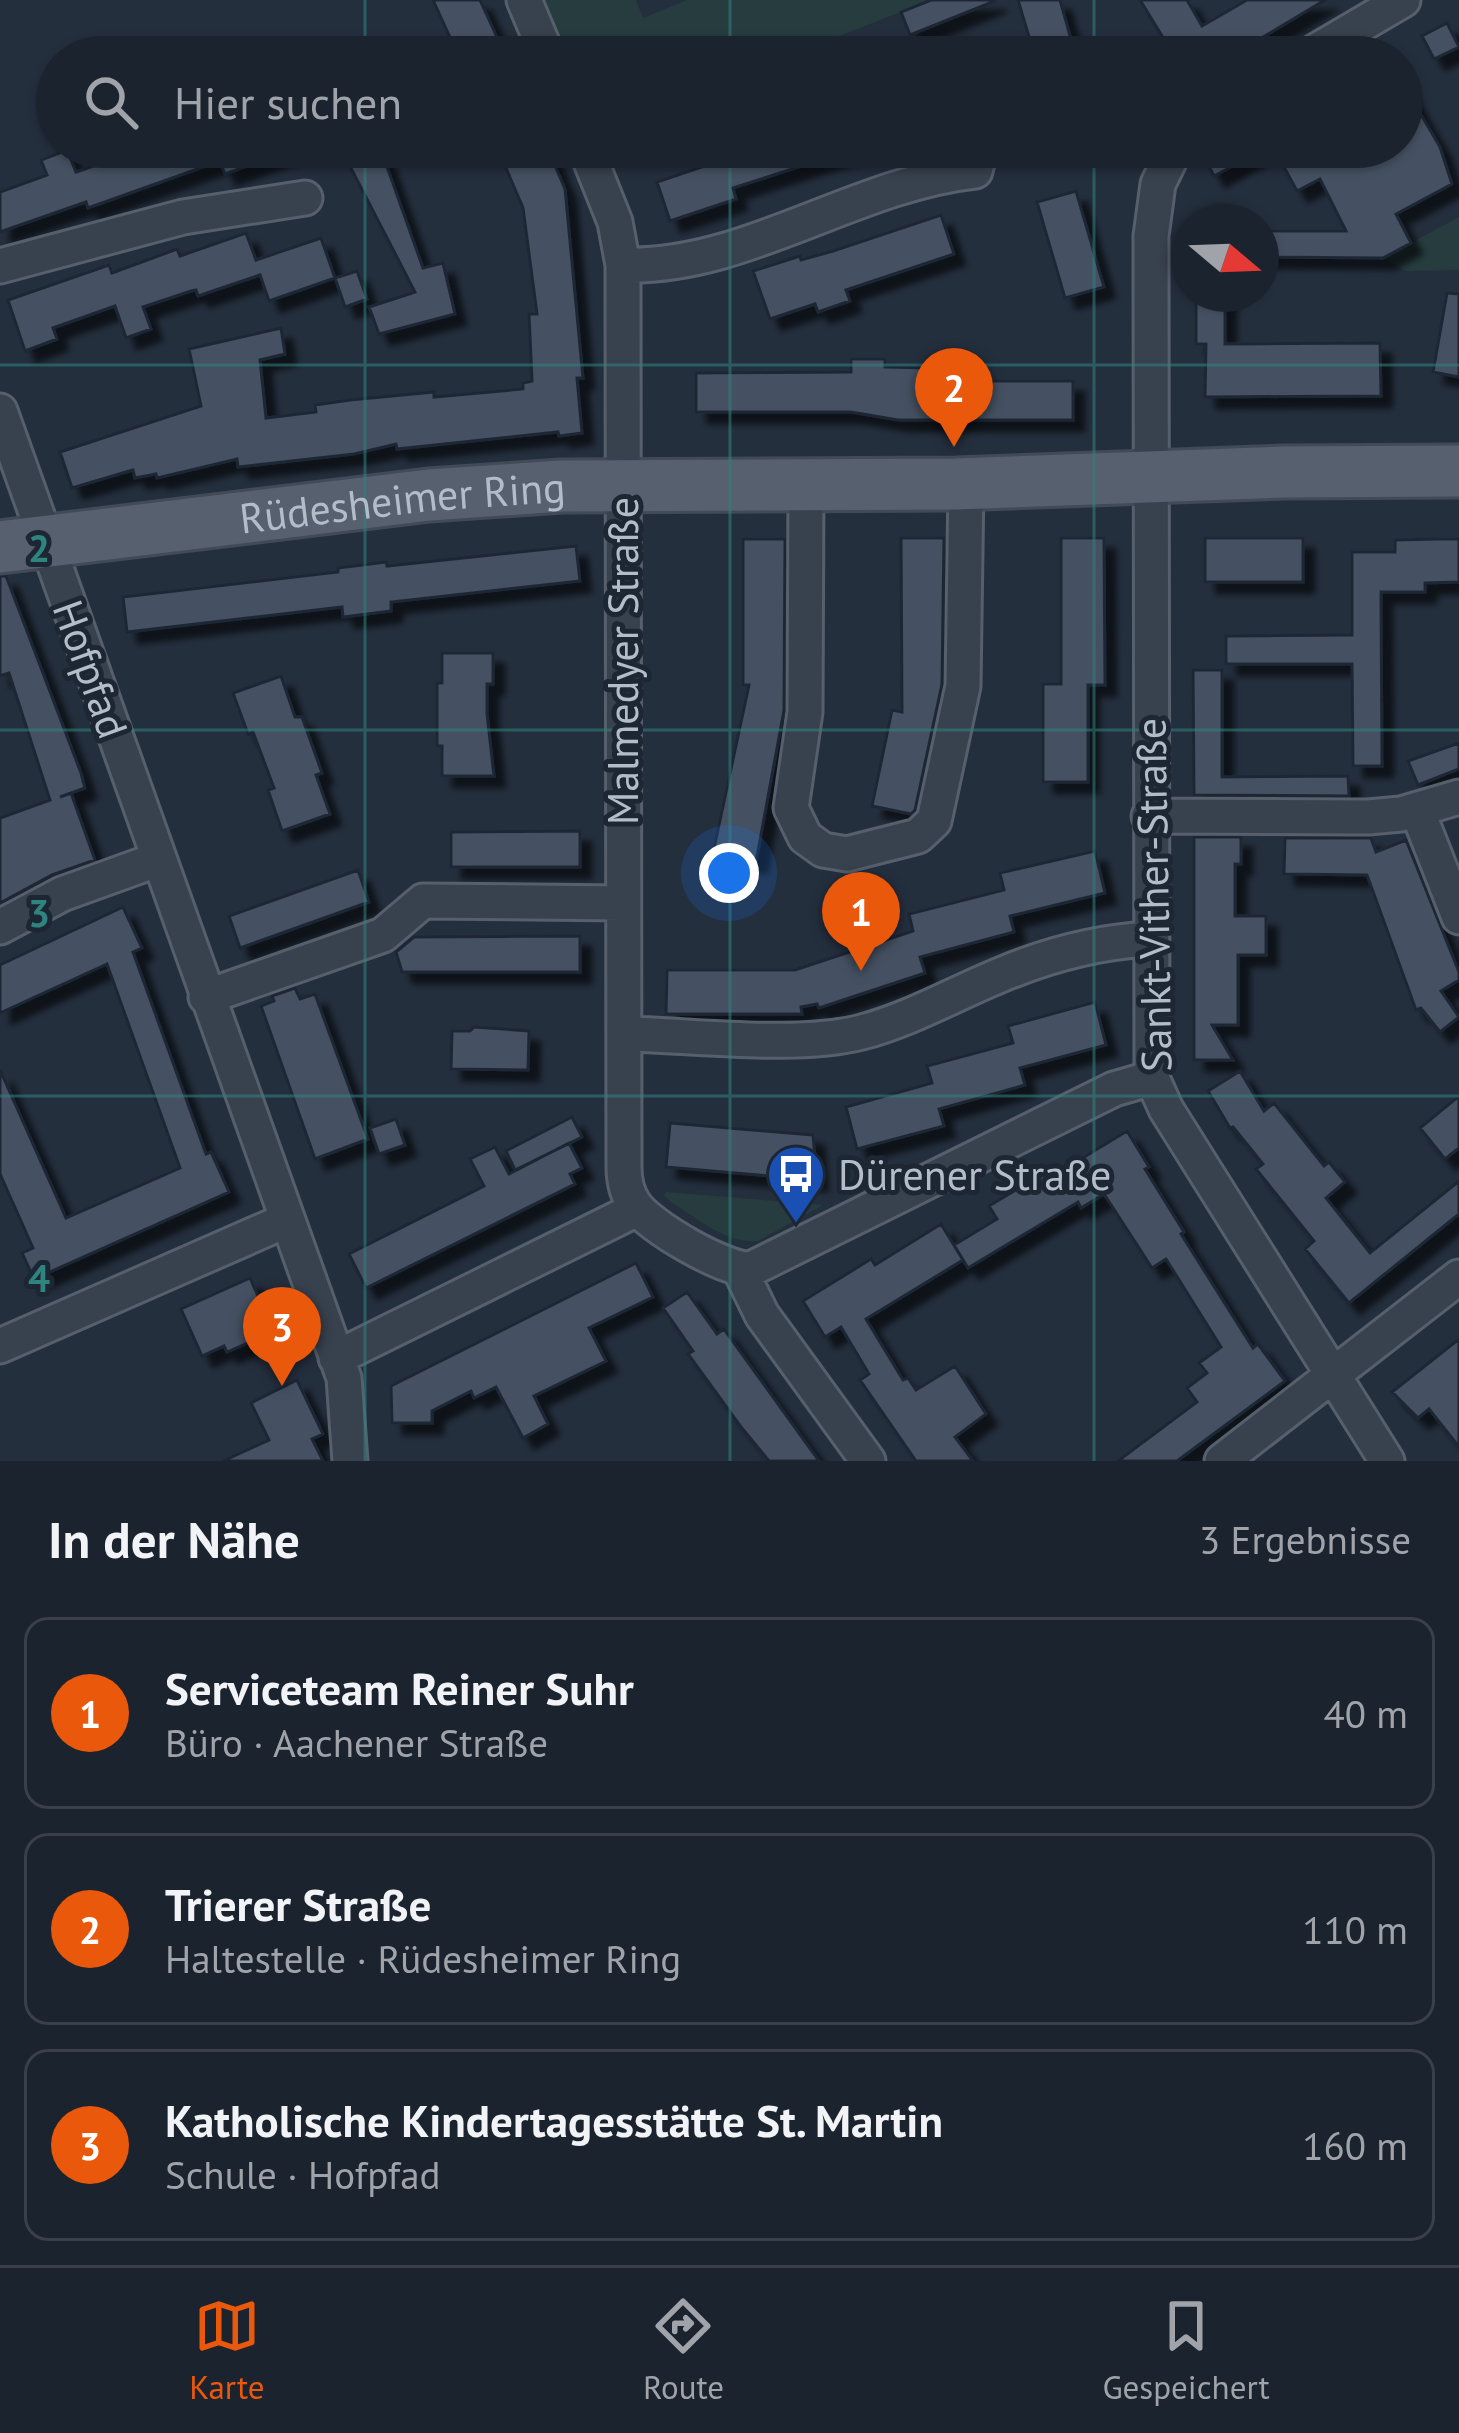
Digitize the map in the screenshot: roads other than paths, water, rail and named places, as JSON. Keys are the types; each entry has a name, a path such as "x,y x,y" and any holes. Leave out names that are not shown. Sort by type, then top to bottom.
{"main road":[{"name":"Rüdesheimer Ring","path":"22,544 429,495 622,484 966,484 1459,471"}],"street":[{"path":"524,0 539,36"},
{"path":"1341,36 1402,0"},
{"name":"Malmedyer Straße","path":"593,168 615,222 623,266 623,1034 631,1196"},
{"path":"623,266 683,263 926,178 976,168"},
{"name":"Sankt-Vither-Straße","path":"1166,168 1153,215 1152,1078 1166,1109 1388,1461"},
{"path":"0,266 183,217 305,198"},
{"name":"Hofpfad","path":"0,411 22,544 158,859 347,1391 350,1461"},
{"path":"806,485 805,712 791,808 805,837 823,850 847,854 918,836 934,821 965,671 966,484"},
{"path":"1150,817 1351,818 1417,810 1459,797"},
{"path":"1417,810 1459,917"},
{"path":"0,927 62,894 158,859"},
{"path":"206,997 383,935 422,901 623,903"},
{"path":"623,1034 802,1039 856,1034 911,1017 999,975 1064,952 1149,939"},
{"path":"336,1358 631,1196 722,1264 740,1270 769,1263 1114,1089 1152,1078"},
{"path":"0,1346 287,1220"},
{"path":"740,1270 762,1315 868,1461"},
{"path":"1222,1461 1459,1277"}],"place":[{"name":"Trierer Straße","path":"954,447"},
{"name":"Serviceteam Reiner Suhr","path":"861,971"},
{"name":"Dürener Straße","path":"796,1225"},
{"name":"Katholische Kindertagesstätte St. Martin","path":"282,1386"}]}
